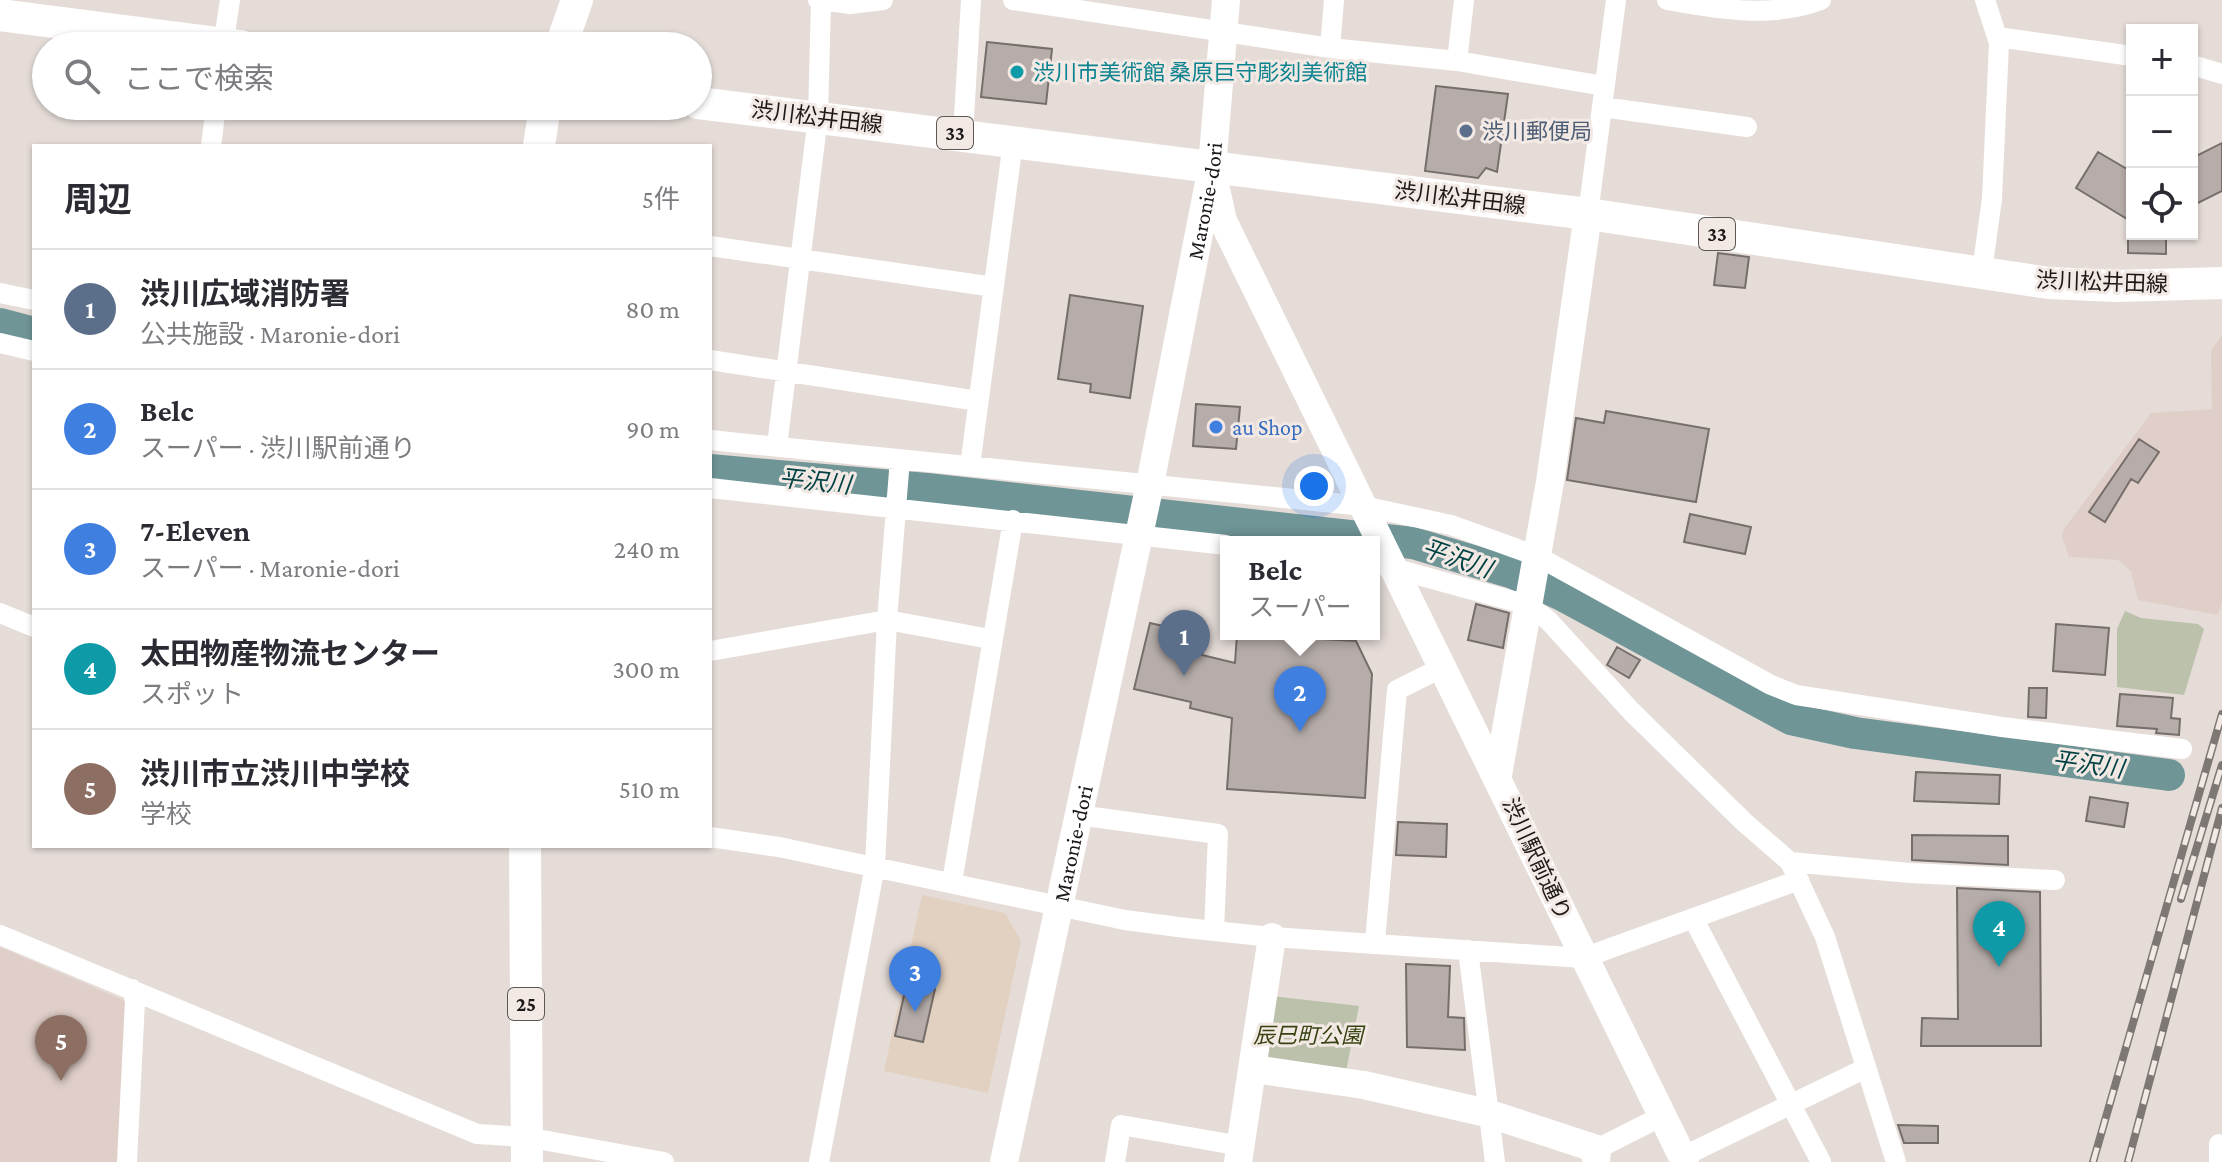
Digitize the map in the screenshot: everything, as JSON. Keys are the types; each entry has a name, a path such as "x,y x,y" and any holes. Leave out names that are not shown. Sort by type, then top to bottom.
{"main road":[{"path":"566,32 577,0"},
{"path":"2,14 134,32"},
{"name":"渋川松井田線","path":"712,105 1588,214 2084,285 2222,283"},
{"path":"539,144 543,120"},
{"name":"25","path":"525,848 526,1150"}],"street":[{"path":"229,32 230,0"},
{"path":"777,446 818,117 820,0 850,4 883,0"},
{"path":"963,134 971,0"},
{"path":"1013,0 1118,8 1224,32 1330,48 1457,61 1604,86"},
{"name":"Maronie-dori","path":"1004,1162 1149,488 1212,167 1226,0"},
{"path":"1330,48 1334,0"},
{"path":"1457,61 1464,0"},
{"path":"1498,775 1573,334 1616,0"},
{"path":"1667,0 1751,12 1794,10 1821,0"},
{"path":"1982,271 1992,199 1997,37 1985,0"},
{"path":"1997,37 2126,55"},
{"path":"2198,67 2222,74"},
{"path":"1602,107 1747,127"},
{"path":"211,144 214,120"},
{"path":"970,466 1013,142"},
{"path":"1212,167 1223,221 1365,510"},
{"path":"712,246 994,287"},
{"path":"0,293 32,300"},
{"path":"0,343 32,351"},
{"path":"712,360 978,401"},
{"path":"712,440 777,446 899,466 970,466 1365,510 1451,525 1536,560 1771,685 1796,695 2002,727 2182,749"},
{"path":"819,1162 875,866 887,620 899,466"},
{"path":"712,488 896,505 1013,520 1140,529 1220,544"},
{"name":"渋川駅前通り","path":"1365,510 1375,536"},
{"path":"952,882 990,639 1013,520"},
{"path":"1385,562 1529,602 1631,711 1794,871 1825,937 1864,1069 1896,1162"},
{"name":"渋川駅前通り","path":"1385,562 1498,775 1583,958 1683,1159"},
{"path":"0,613 32,626"},
{"path":"712,651 887,620 990,639"},
{"path":"1375,942 1397,690 1443,667"},
{"path":"1078,815 1218,834 1214,931"},
{"path":"712,837 875,866 1125,920 1272,937 1583,958 1693,918 1794,871 2055,880"},
{"path":"1693,918 1821,1162"},
{"path":"0,935 477,1134 526,1150 664,1162"},
{"path":"1115,1162 1121,1125 1239,1154 1272,937"},
{"path":"1468,950 1495,1162"},
{"path":"127,1162 135,1001 132,989"},
{"path":"1254,1069 1364,1085 1487,1113 1596,1156 1662,1116"},
{"path":"1683,1159 1864,1069"}],"shaded area":[{"path":"2222,335 2222,603 2218,615 2138,600 2131,571 2118,560 2069,557 2062,537 2063,530 2151,413 2212,409 2211,350"},
{"path":"922,895 1005,913 1021,941 988,1093 884,1071"},
{"path":"0,947 125,1001 119,1162 0,1162"}],"green space":[{"path":"2125,611 2141,618 2198,624 2204,629 2184,695 2117,687 2117,629"},
{"name":"辰巳町公園","path":"1272,996 1359,1006 1345,1076 1271,1063 1265,1049"}],"building":[{"name":"渋川市美術館 桑原巨守彫刻美術館","path":"987,42 1052,49 1046,104 981,97"},
{"name":"渋川郵便局","path":"1436,86 1508,94 1497,172 1486,168 1478,178 1425,171"},
{"path":"2222,143 2222,191 2198,203 2198,168 2198,155"},
{"path":"2098,152 2126,168 2126,218 2076,188"},
{"path":"2128,240 2166,240 2166,254 2128,253"},
{"path":"1718,253 1749,257 1745,288 1714,285"},
{"path":"1070,295 1143,306 1130,398 1090,392 1091,384 1058,379"},
{"name":"au Shop","path":"1196,404 1240,407 1236,449 1193,446"},
{"path":"1606,411 1709,429 1696,502 1567,480 1576,418 1604,423"},
{"path":"2139,439 2159,452 2138,483 2131,479 2105,522 2089,512"},
{"path":"1690,514 1751,527 1745,554 1684,542"},
{"path":"1476,604 1509,613 1503,648 1468,640"},
{"path":"1150,623 1207,636 1202,655 1235,663 1237,640 1356,641 1372,674 1365,798 1227,789 1232,718 1190,708 1191,702 1134,689"},
{"path":"2056,624 2109,628 2105,675 2053,671"},
{"path":"1617,647 1640,660 1629,678 1607,665"},
{"path":"2029,688 2047,688 2046,718 2028,717"},
{"path":"2120,694 2173,698 2171,718 2180,719 2179,735 2156,733 2157,729 2117,726"},
{"path":"1916,772 2000,775 1999,804 1914,801"},
{"path":"2090,797 2128,803 2124,827 2086,821"},
{"path":"1398,822 1447,824 1446,857 1396,855"},
{"path":"1912,835 2008,836 2008,865 1912,860"},
{"path":"1957,888 2040,892 2041,1046 1921,1046 1922,1018 1958,1019"},
{"path":"1406,964 1450,966 1448,1017 1464,1018 1465,1050 1407,1047"},
{"path":"907,982 935,989 923,1042 895,1036"},
{"path":"1898,1125 1938,1126 1938,1143 1904,1143"}],"waterway":[{"name":"平沢川","path":"0,324 32,332"},
{"name":"平沢川","path":"712,470 927,489 1350,536"},
{"name":"平沢川","path":"1380,539 1413,543 1513,573 1562,595 1791,719 1855,733 2169,775"}],"railway":[{"path":"2093,1162 2222,714"},
{"path":"2181,899 2222,765"},
{"path":"2128,1162 2222,808"}],"place":[{"name":"渋川市美術館 桑原巨守彫刻美術館","path":"1017,72"},
{"name":"渋川郵便局","path":"1466,131"},
{"name":"au Shop","path":"1216,427"},
{"name":"渋川広域消防署","path":"1184,676"},
{"name":"Belc","path":"1300,732"},
{"name":"太田物産物流センター","path":"1999,967"},
{"name":"7-Eleven","path":"915,1012"},
{"name":"渋川市立渋川中学校","path":"61,1081"}]}
